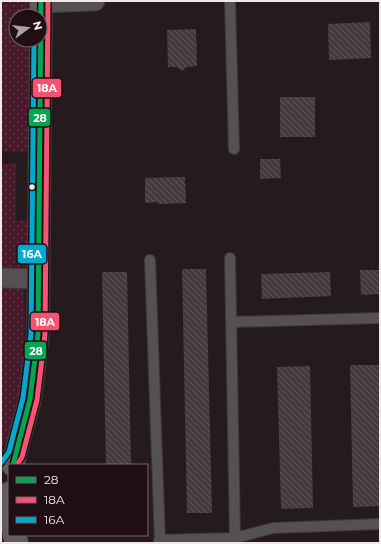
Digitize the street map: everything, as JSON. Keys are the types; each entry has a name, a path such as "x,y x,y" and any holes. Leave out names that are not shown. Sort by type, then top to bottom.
{"street":[{"path":"14,460 30,399 38,334 40,278 41,2 95,1"},
{"path":"1,278 40,278"},
{"path":"1,476 8,467"},
{"path":"7,526 8,510"}],"lane":[{"path":"230,1 234,149"},
{"path":"230,258 236,538"},
{"path":"150,260 159,542 236,538 273,528 380,524"},
{"path":"231,322 380,318"}],"shaded area":[{"path":"1,1 29,1 29,8 8,8 8,48 29,48 29,152 1,151"},
{"path":"16,163 16,220 27,220 27,265 23,269 1,271 1,164"},
{"path":"1,284 24,287 25,322 24,357 16,408 1,454"}],"building":[{"path":"370,22 371,58 329,60 328,24"},
{"path":"196,29 197,66 187,67 182,71 177,67 168,67 167,30"},
{"path":"280,97 315,97 315,137 280,137"},
{"path":"260,159 280,159 281,178 260,179"},
{"path":"185,177 186,203 145,203 145,178"},
{"path":"182,269 206,269 212,513 187,513"},
{"path":"360,270 380,270 380,294 361,295"},
{"path":"102,272 127,272 131,464 106,464"},
{"path":"330,272 331,296 262,299 261,274"},
{"path":"350,365 380,365 380,506 353,507"},
{"path":"310,366 313,508 281,509 277,367"}],"transit line":[{"name":"28","path":"13,464 30,399 38,334 41,1"},
{"name":"18A","path":"18,464 22,457 37,400 45,334 48,1"},
{"name":"16A","path":"1,463 9,452 23,398 31,334 34,48"}]}
